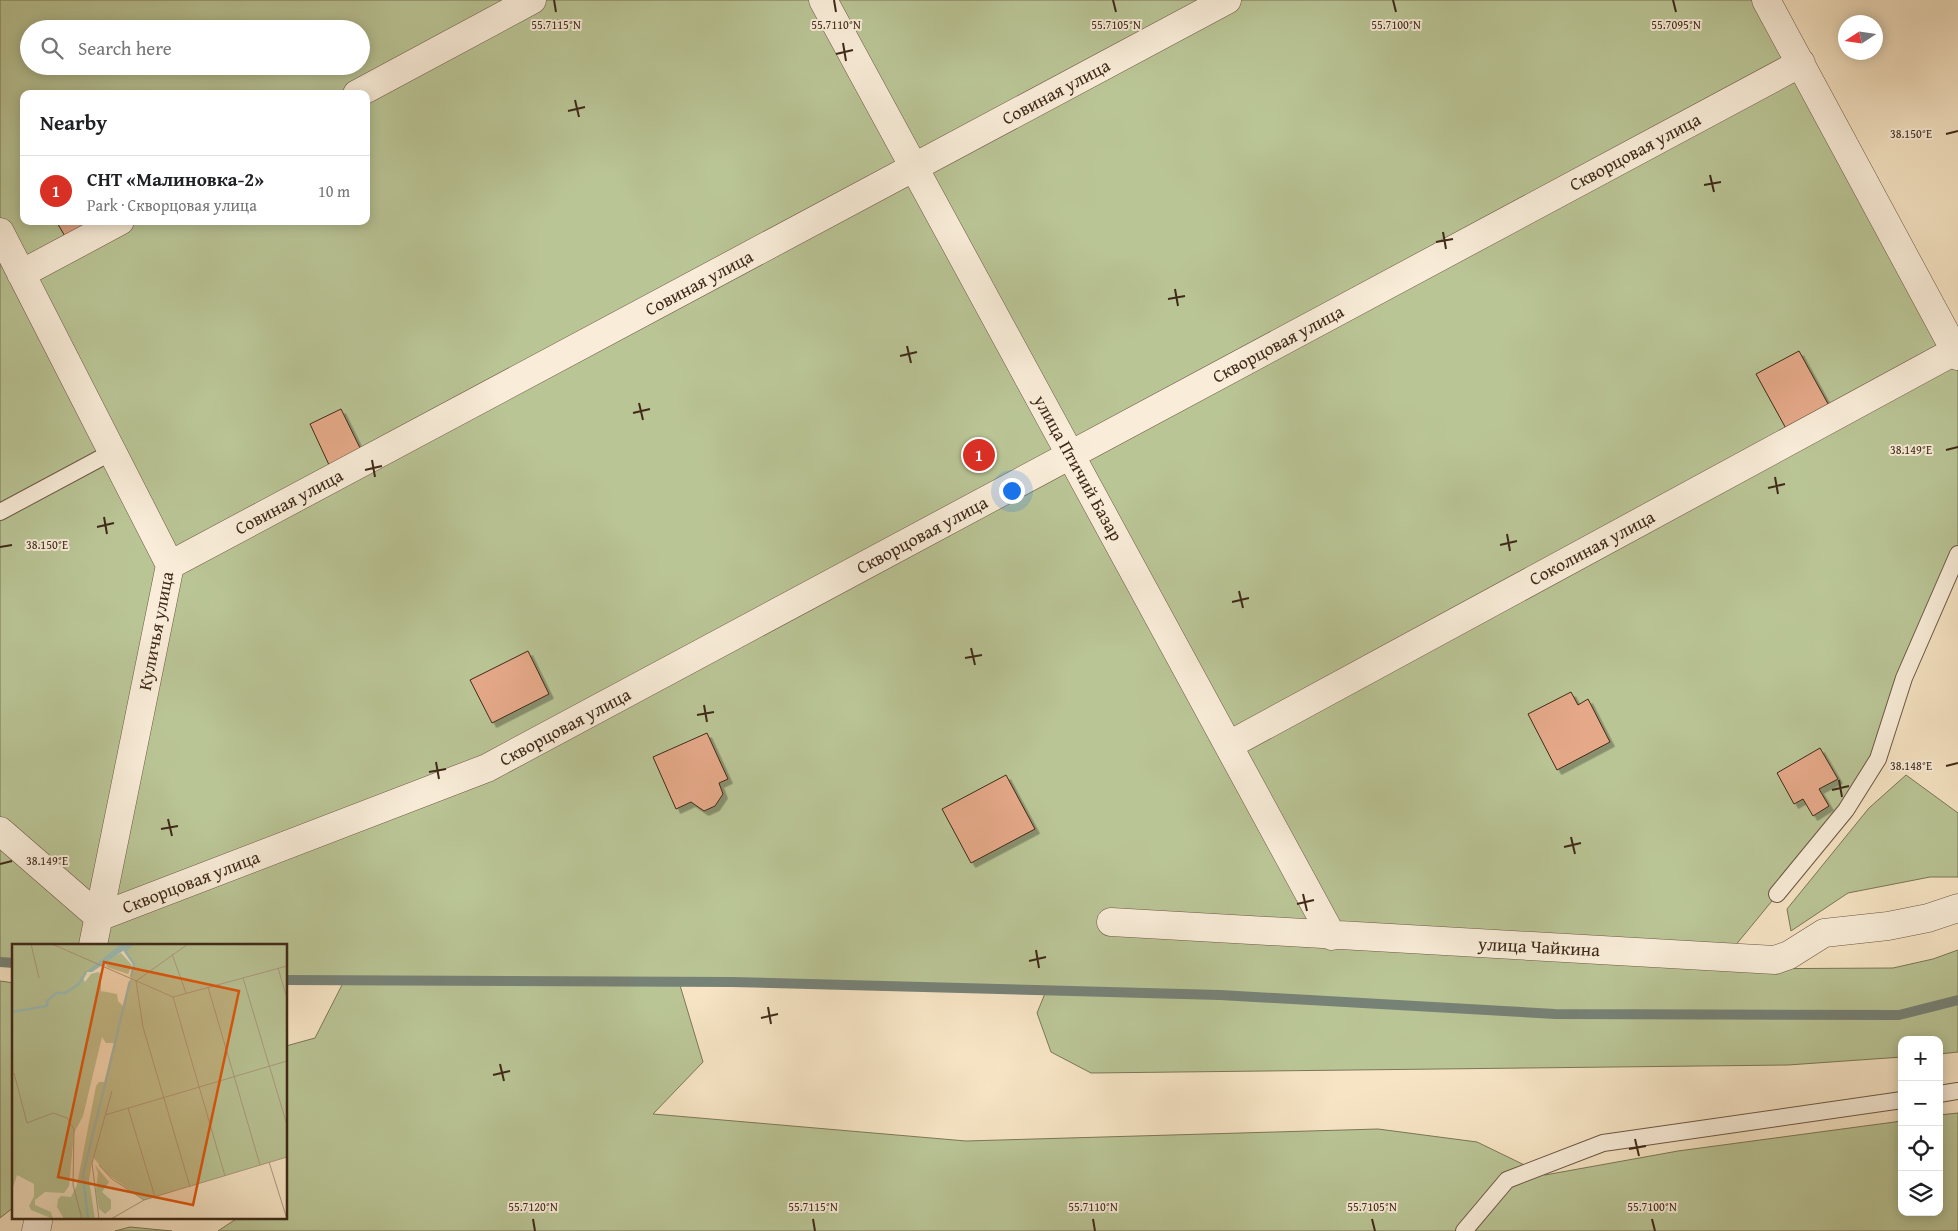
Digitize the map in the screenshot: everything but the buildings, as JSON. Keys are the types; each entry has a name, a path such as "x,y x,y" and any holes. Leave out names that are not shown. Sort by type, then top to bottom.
{"street":[{"path":"364,90 532,0"},
{"name":"улица Птичий Базар","path":"823,0 1332,936"},
{"name":"Совиная улица","path":"170,565 1227,0"},
{"path":"1766,0 1957,353"},
{"name":"Скворцовая улица","path":"99,917 488,768 1801,63"},
{"path":"22,274 113,225"},
{"name":"Куличья улица","path":"0,232 170,565 93,944"},
{"name":"Соколиная улица","path":"1229,745 1957,353"},
{"path":"0,831 99,917"},
{"name":"улица Чайкина","path":"1111,922 1775,960 1789,955 1824,933 1888,926 1928,918 1958,908"},
{"path":"36,1231 39,1218"}],"lane":[{"path":"0,512 112,452"},
{"path":"1777,894 1846,810 1866,781 1878,758 1904,678 1958,554"},
{"path":"1943,1093 1958,1091"},
{"path":"1464,1231 1508,1180 1603,1143 1898,1101"}],"green space":[{"path":"0,0 1766,0 1958,356 1958,554 1878,759 1809,856 1716,969 1893,968 1933,959 1958,950 1958,1052 1943,1054 1943,1036 1898,1036 1898,1057 1788,1065 1091,1073 1051,1052 1037,1013 1046,991 679,982 703,1062 653,1114 966,1141 1378,1129 1477,1142 1545,1175 1678,1151 1898,1122 1898,1216 1943,1216 1943,1115 1958,1113 1958,1231 218,1231 238,1218 288,1218 288,1045 315,1038 344,981 288,980 288,944 12,944 12,963 0,962"},
{"path":"1906,775 1958,813 1958,877 1930,877 1848,893 1791,931 1787,909 1869,808"},
{"path":"0,981 12,983 12,1209 0,1218"},
{"path":"130,1227 172,1231 115,1231"}],"waterway":[{"path":"0,962 12,963"},
{"path":"288,980 732,982 1220,995 1555,1014 1899,1015 1958,1000"}],"place":[{"name":"СНТ «Малиновка-2»","path":"979,455"}]}
